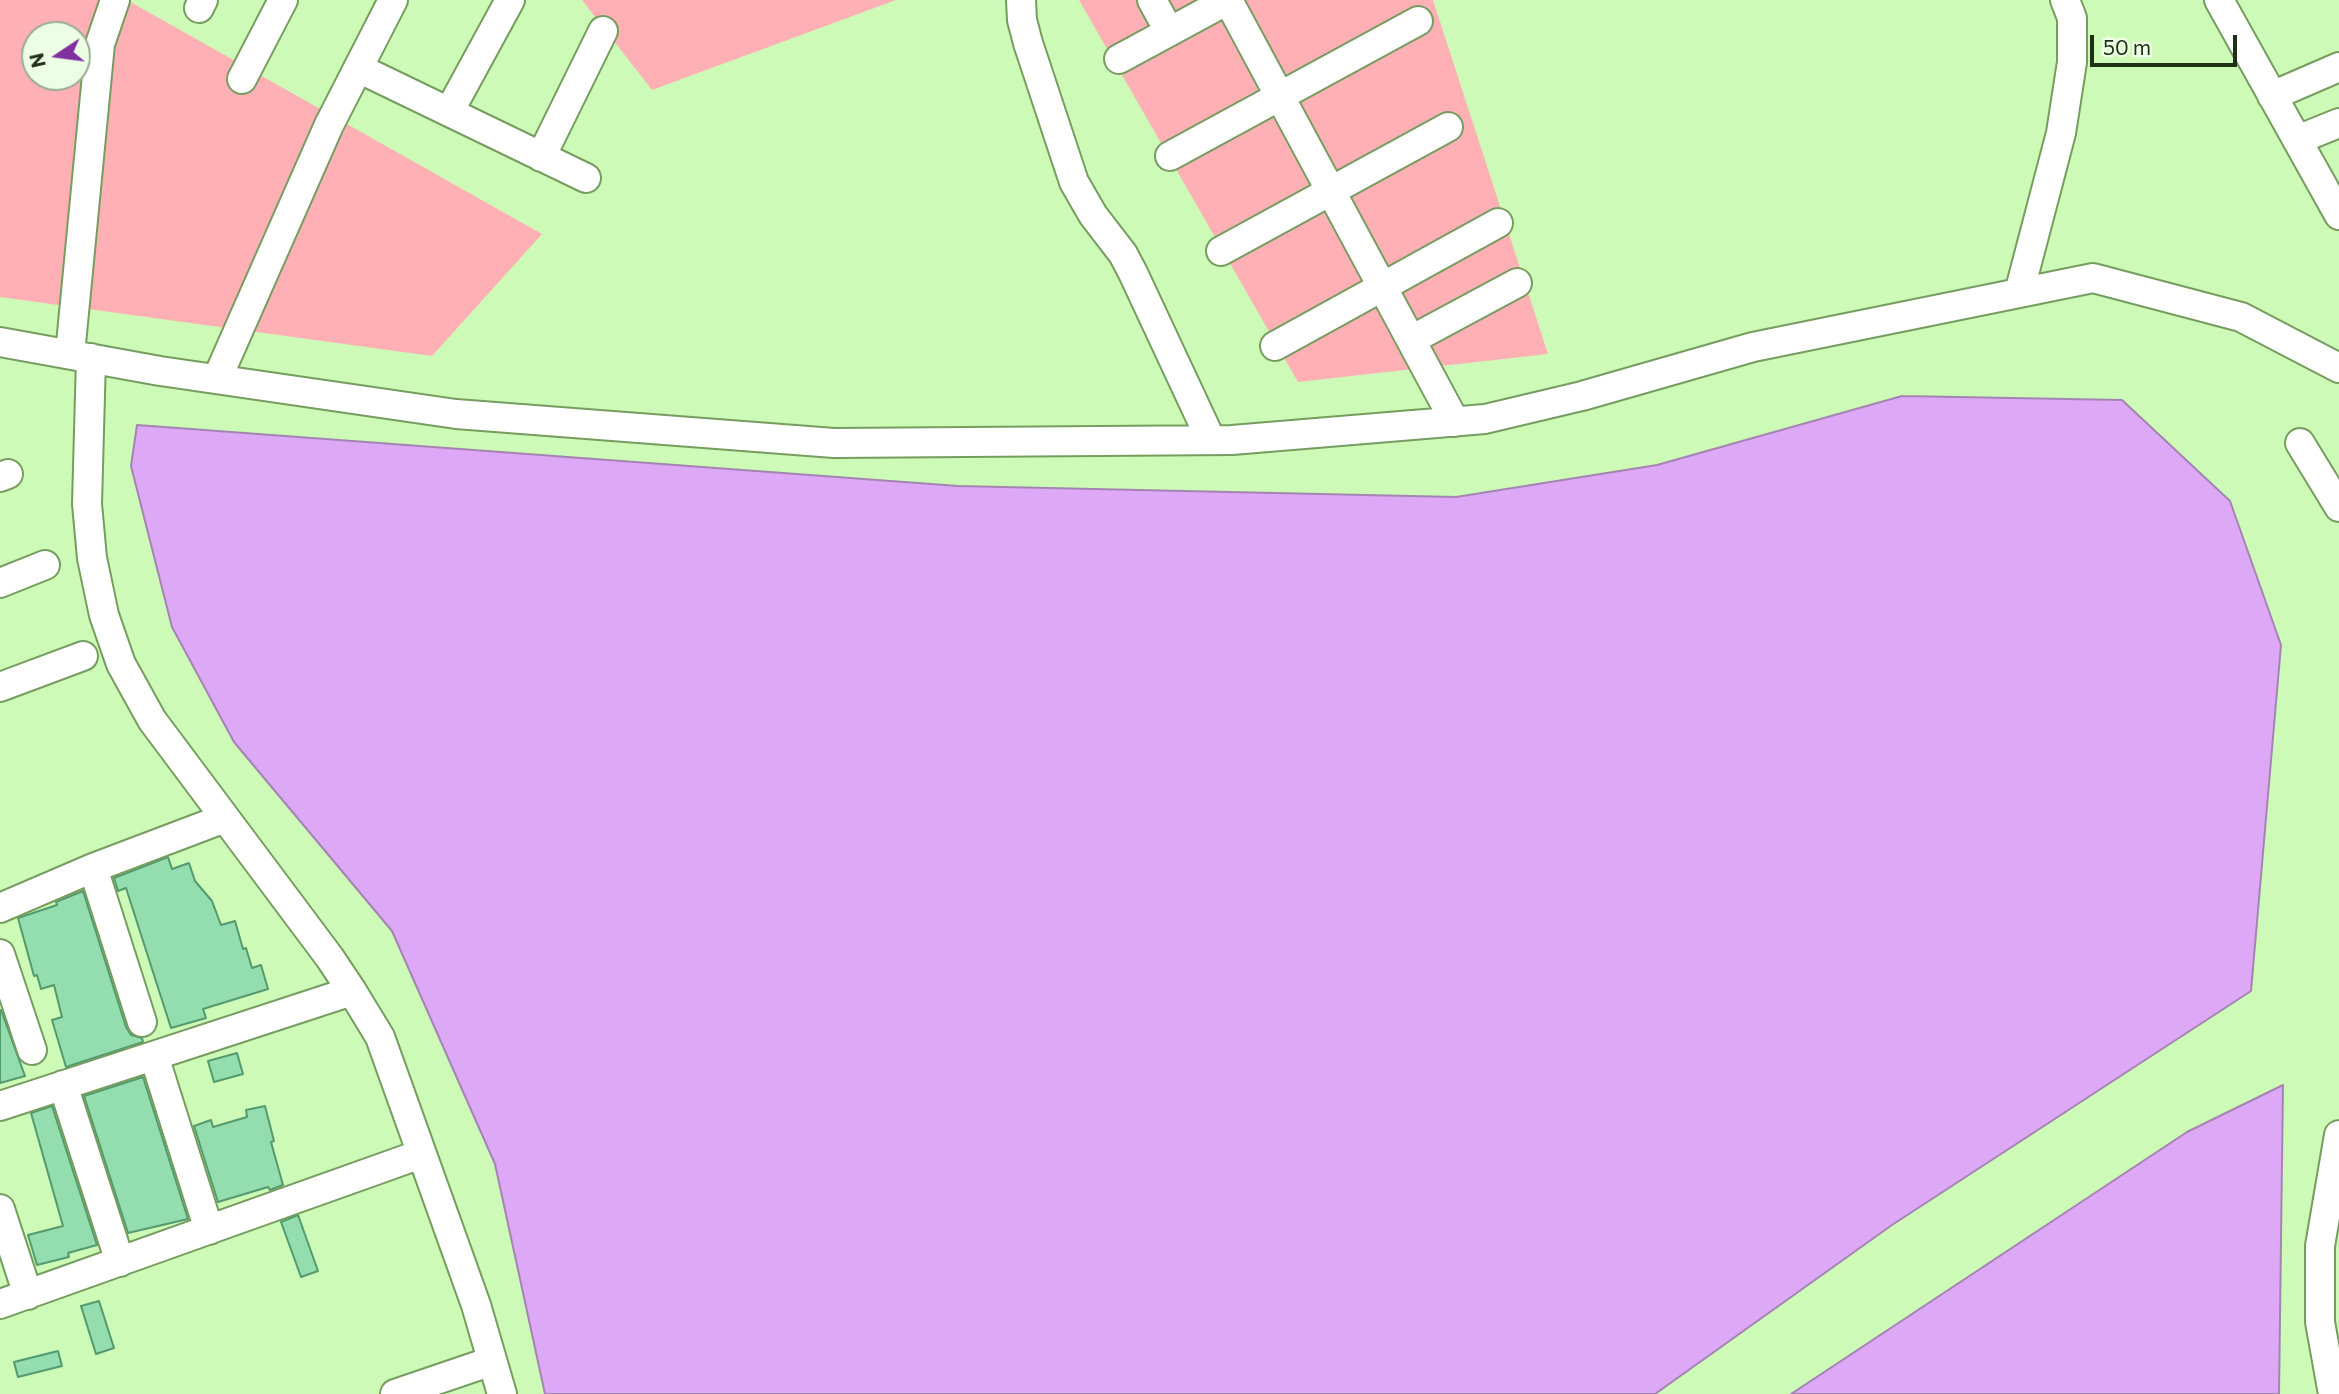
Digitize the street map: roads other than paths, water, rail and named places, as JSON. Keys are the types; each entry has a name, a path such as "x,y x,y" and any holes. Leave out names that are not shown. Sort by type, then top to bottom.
{"street":[{"path":"115,0 100,44 80,356 92,558 104,614 121,664 152,720 352,991 380,1037 476,1305 502,1394"},
{"path":"242,79 283,0"},
{"path":"449,112 510,0"},
{"path":"1021,0 1022,20 1028,43 1074,182 1093,215 1123,254 1211,440"},
{"path":"1152,0 1169,31"},
{"path":"1119,59 1228,0 1455,422"},
{"path":"2019,293 2061,133 2072,62 2072,18 2065,0"},
{"path":"2219,0 2297,140 2335,197"},
{"path":"218,379 328,125 358,68 386,2"},
{"path":"1170,156 1418,21"},
{"path":"541,157 603,32"},
{"path":"2272,96 2339,67"},
{"path":"358,68 586,178"},
{"path":"2297,140 2339,123"},
{"path":"1221,251 1448,127"},
{"path":"1275,346 1497,223"},
{"path":"0,342 218,379 456,414 834,443 1211,440 1485,419 1583,396 1753,347 2094,278 2242,317 2336,362"},
{"path":"1411,340 1517,283"},
{"path":"2300,443 2339,507"},
{"path":"0,583 45,565"},
{"path":"0,687 83,656"},
{"path":"0,908 93,868 225,818"},
{"path":"93,868 142,1022"},
{"path":"0,954 32,1050"},
{"path":"0,1106 352,991"},
{"path":"154,1056 209,1230"},
{"path":"63,1086 120,1262"},
{"path":"2333,1394 2320,1322 2320,1246 2339,1135"},
{"path":"0,1304 421,1154"},
{"path":"0,1209 28,1295"},
{"path":"395,1394 492,1360"}]}
